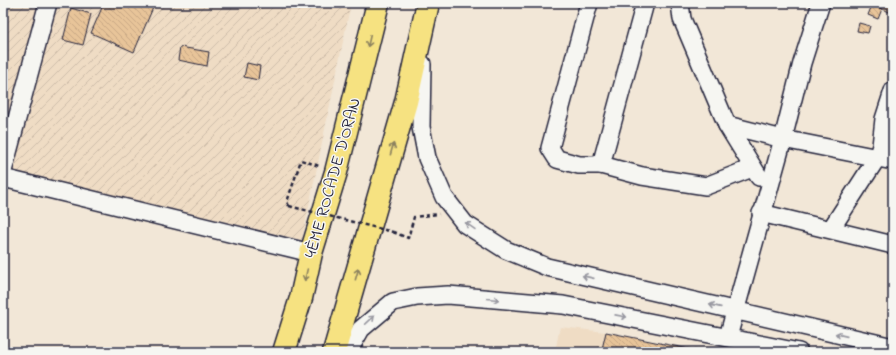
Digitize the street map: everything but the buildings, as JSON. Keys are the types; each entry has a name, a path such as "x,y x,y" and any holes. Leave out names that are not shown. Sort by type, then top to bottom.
{"highway":[{"name":"4ÈME ROCADE D'ORAN","path":"284,352 301,298 311,253 336,172 378,3"},
{"path":"334,352 406,102 426,12"}],"street":[{"path":"3,171 48,3"},
{"path":"589,3 550,148 557,159 579,164 601,165 642,176 706,186 752,168"},
{"path":"601,165 645,3"},
{"path":"680,3 682,19 727,126 752,168 769,189"},
{"path":"728,337 761,213 784,139 802,63 821,3"},
{"path":"426,12 421,127 425,150 444,197 465,224 506,250 547,267 893,347"},
{"path":"831,229 886,151 884,119 893,91"},
{"path":"727,126 784,139 886,151"},
{"path":"3,178 311,253"},
{"path":"761,213 893,245"},
{"path":"348,352 361,329 393,302 417,297 448,295 563,305 799,352"}],"path":[{"path":"301,160 287,202 289,206 393,232 408,238 414,217"}],"shaded area":[{"path":"3,3 351,3 302,240 3,169"},
{"path":"560,327 606,332 704,352 555,352"}]}
